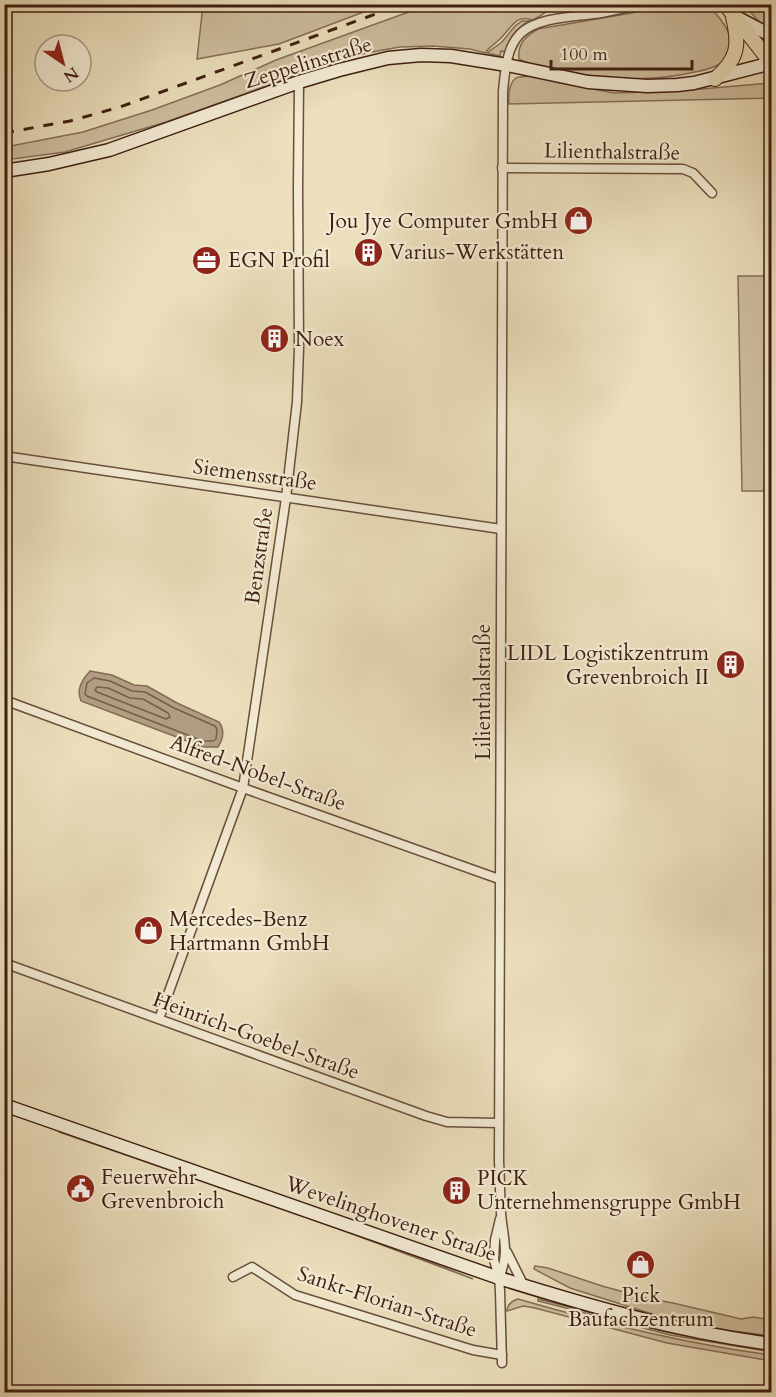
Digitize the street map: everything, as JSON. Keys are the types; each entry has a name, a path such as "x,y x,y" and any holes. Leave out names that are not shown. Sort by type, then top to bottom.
{"main road":[{"path":"728,9 771,64"},
{"path":"715,79 730,63 737,48 737,34 728,9"}],"street":[{"name":"Lilienthalstraße","path":"499,1278 504,1266 505,1248 501,1216 499,1123 503,92 509,55 520,33 548,21 602,13 638,4"},
{"path":"728,9 771,36"},
{"name":"Zeppelinstraße","path":"4,171 50,164 109,150 299,82 365,63 411,56 451,56 507,65 568,79 612,85 686,84 771,64"},
{"name":"Benzstraße","path":"159,1019 243,788 296,416 299,82"},
{"name":"Lilienthalstraße","path":"502,168 683,169 693,173 712,192"},
{"name":"Siemensstraße","path":"4,456 501,529"},
{"name":"Alfred-Nobel-Straße","path":"4,700 499,879"},
{"name":"Heinrich-Goebel-Straße","path":"4,963 426,1116 447,1122 499,1123"},
{"name":"Wevelinghovener Straße","path":"4,1105 524,1286 653,1322 700,1333 771,1344"},
{"name":"Lilienthalstraße","path":"501,1216 494,1260 499,1278 502,1359"},
{"name":"Lilienthalstraße","path":"505,1248 524,1286"},
{"name":"Sankt-Florian-Straße","path":"233,1277 252,1267 295,1294 502,1359"}],"shaded area":[{"path":"203,4 382,5 279,44 197,59"},
{"path":"660,4 708,5 722,22 730,37 730,50 724,61 708,69 679,75 629,79 563,72 519,59 519,49 523,41 538,29 632,13"},
{"path":"428,5 560,5 532,20 526,18 517,21 485,53 470,49 433,46 400,47 366,53 322,66 166,122 65,152 5,160 5,147 83,132 152,110 220,85 276,60"},
{"path":"744,5 771,5 771,30 763,26"},
{"path":"522,21 529,21 514,34 505,52 501,51 500,56 487,53 502,42"},
{"path":"533,76 614,93 679,91 771,83 771,98 509,104 509,90 514,80 518,77"},
{"path":"738,276 771,276 771,491 742,491"},
{"path":"59,1130 382,1243 473,1279 331,1226 59,1132"},
{"path":"535,1266 646,1298 741,1319 753,1317 771,1320 771,1336 668,1319 570,1288 534,1269"},
{"path":"518,1299 644,1332 771,1355 771,1361 667,1343 535,1308 523,1306 507,1311 510,1303"},
{"path":"538,1299 660,1330 771,1349 771,1352 670,1335 538,1301"}],"water":[{"path":"90,671 112,675 134,685 147,686 219,722 223,734 218,747 203,747 81,701 79,693 81,685"}],"railway":[{"path":"4,133 70,121 120,107 403,4"}],"place":[{"name":"Jou Jye Computer GmbH","path":"579,221"},
{"name":"Varius-Werkstätten","path":"368,252"},
{"name":"EGN Profil","path":"207,260"},
{"name":"Noex","path":"274,339"},
{"name":"LIDL Logistikzentrum Grevenbroich II","path":"730,665"},
{"name":"Mercedes-Benz Hartmann GmbH","path":"148,931"},
{"name":"Feuerwehr Grevenbroich","path":"80,1189"},
{"name":"PICK Unternehmensgruppe GmbH","path":"456,1190"},
{"name":"Pick Baufachzentrum","path":"641,1264"}]}
